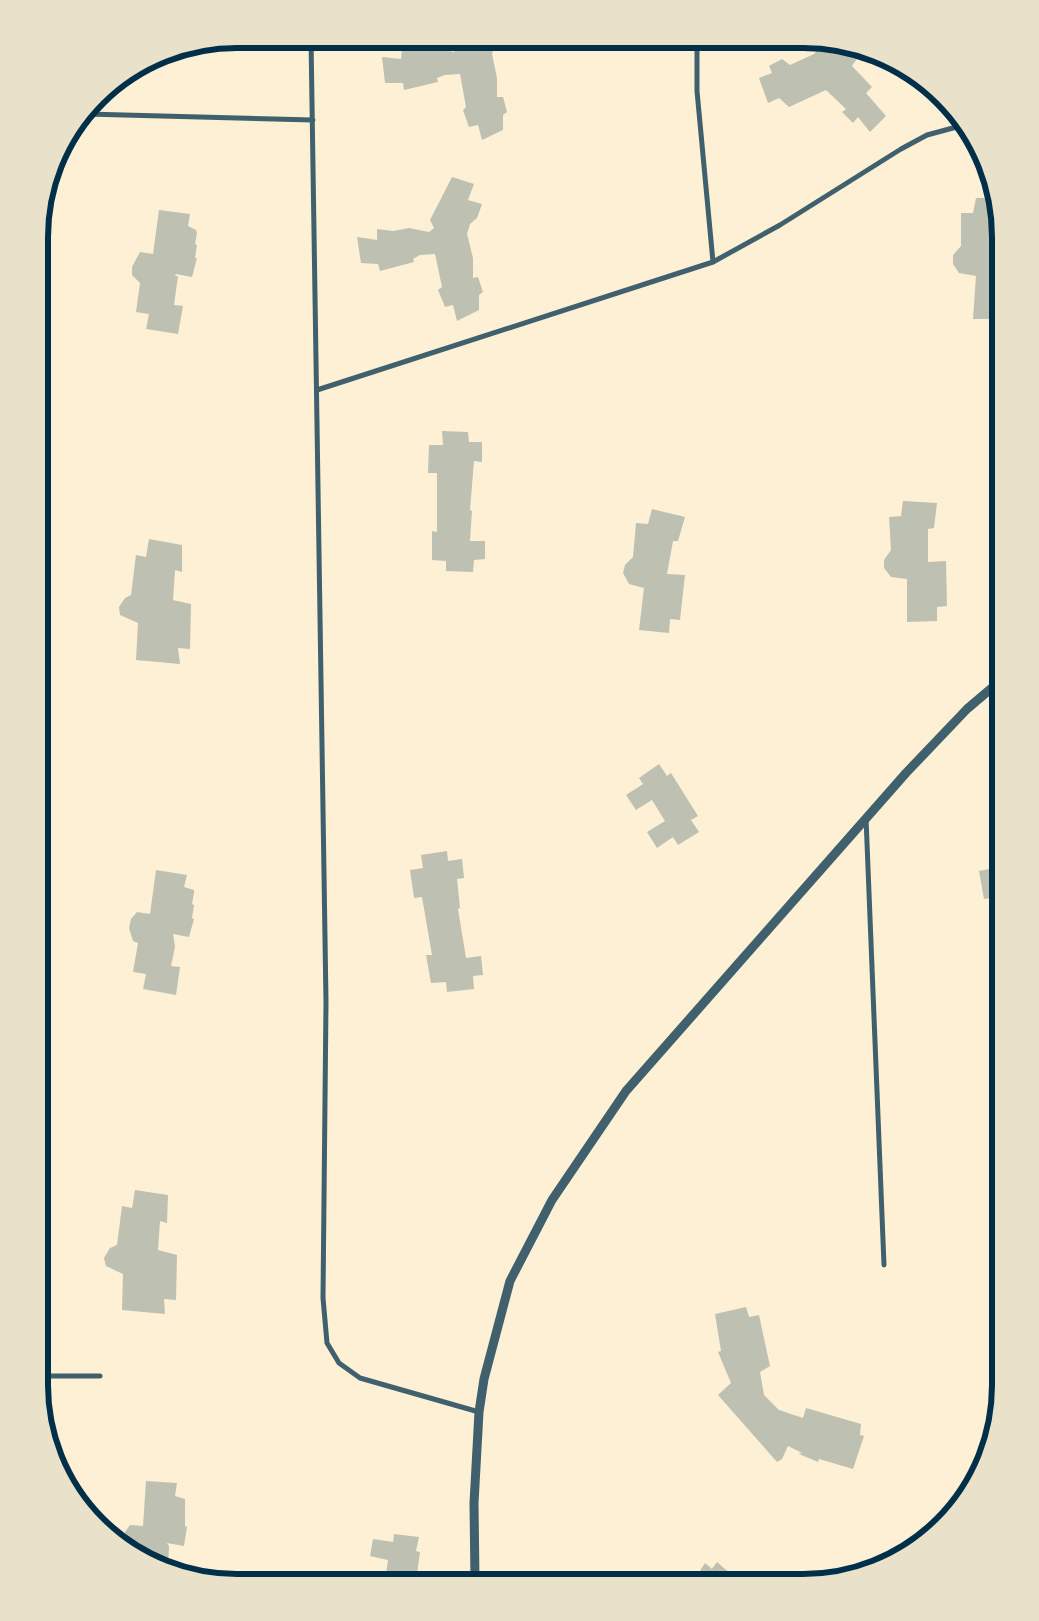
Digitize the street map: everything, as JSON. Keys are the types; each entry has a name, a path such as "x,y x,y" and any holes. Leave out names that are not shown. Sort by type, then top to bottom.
{"street":[{"path":"311,48 326,1002 323,1298 327,1343 339,1363 360,1378 479,1412"},
{"path":"697,48 697,91 713,262"},
{"path":"92,114 313,120"},
{"path":"317,390 713,262 780,225 927,134 957,127"},
{"path":"475,1574 473,1523 479,1412 484,1379 510,1281 552,1200 626,1091 866,817 966,709 992,688"},
{"path":"866,817 884,1265"},
{"path":"48,1376 100,1376"}],"building":[{"path":"433,48 454,52 459,48 494,48 492,54 497,78 497,97 503,97 507,112 503,115 503,130 482,140 478,125 469,127 463,110 466,107 460,74 445,75 437,78 438,82 404,90 403,83 385,83 382,57 401,59 402,49"},
{"path":"819,48 840,51 859,56 852,66 872,87 866,93 886,116 870,132 858,117 853,123 842,112 846,109 826,90 789,107 779,98 768,103 759,78 772,73 769,66 782,59 790,65 814,54"},
{"path":"452,177 474,184 468,200 482,204 477,218 470,224 467,234 473,258 473,278 478,277 483,292 479,295 479,310 457,321 453,305 445,307 438,290 442,287 435,254 420,255 413,259 414,262 380,271 378,264 361,263 357,237 377,240 377,229 393,231 409,228 429,232 434,228 430,220"},
{"path":"976,198 988,198 992,236 992,319 973,319 976,276 959,273 953,264 953,255 961,246 961,213 973,213"},
{"path":"159,210 190,214 188,226 196,230 197,233 195,258 197,258 192,277 176,274 175,276 178,276 174,305 183,306 178,334 146,329 149,314 136,312 140,283 132,275 132,267 140,252 153,254"},
{"path":"442,431 468,432 469,442 482,442 482,462 474,461 470,510 472,511 470,541 485,541 485,559 474,560 473,572 446,571 446,561 432,560 432,531 437,532 437,473 428,473 429,445 443,445"},
{"path":"903,501 937,503 934,528 928,529 928,562 946,561 947,606 937,607 937,621 907,622 907,579 891,577 884,568 884,560 891,550 889,517 901,516"},
{"path":"652,509 685,517 678,541 673,541 667,574 685,575 680,620 670,619 669,633 639,630 644,588 629,584 623,573 625,565 633,557 636,523 648,524"},
{"path":"149,539 182,545 182,572 175,570 173,600 191,604 190,649 178,648 180,664 136,660 138,623 120,615 119,607 125,598 131,595 136,555 146,557"},
{"path":"659,764 667,776 671,773 698,816 691,820 699,832 678,845 673,837 657,848 647,832 665,821 652,800 636,810 626,795 643,784 639,778"},
{"path":"447,851 448,861 462,859 464,878 457,879 460,908 458,909 466,958 481,956 483,975 473,976 474,989 447,992 446,982 431,983 426,955 432,955 422,897 414,898 410,870 423,868 421,855"},
{"path":"992,869 992,908 991,898 984,899 979,871"},
{"path":"156,870 187,875 184,887 194,890 192,918 194,919 189,937 173,934 175,947 171,966 180,967 176,995 143,989 146,974 133,972 138,943 133,941 129,928 131,919 137,912 150,914"},
{"path":"135,1190 168,1195 167,1223 160,1221 158,1250 177,1255 176,1300 164,1299 165,1314 122,1310 123,1274 106,1266 104,1258 110,1248 117,1245 122,1206 132,1208"},
{"path":"746,1307 749,1317 759,1315 770,1366 760,1372 764,1395 779,1410 803,1418 806,1408 861,1424 860,1435 864,1436 853,1469 819,1459 818,1462 799,1454 802,1453 788,1446 782,1459 777,1462 718,1395 731,1383 718,1352 721,1351 715,1314"},
{"path":"146,1481 177,1483 175,1496 185,1499 185,1526 187,1527 184,1546 167,1543 169,1546 168,1560 153,1554 125,1537 125,1532 130,1525 143,1526"},
{"path":"394,1534 419,1537 416,1551 420,1552 417,1574 386,1574 388,1560 370,1556 373,1539 393,1542"},
{"path":"717,1562 731,1574 698,1574 705,1563 712,1569"}]}
